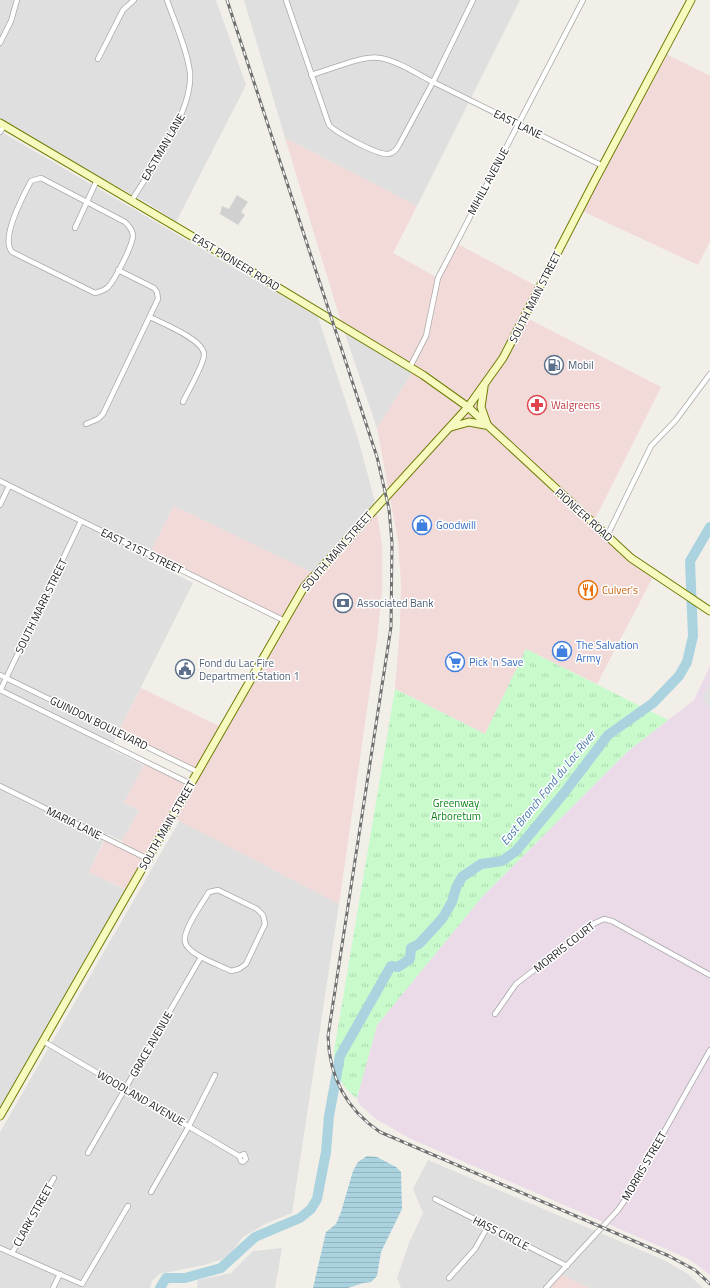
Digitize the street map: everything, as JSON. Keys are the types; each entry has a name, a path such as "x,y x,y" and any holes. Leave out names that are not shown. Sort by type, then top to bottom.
{"main road":[{"name":"SOUTH MAIN STREET","path":"0,1116 304,587 319,568 468,407 512,344 603,166 691,0"},
{"name":"EAST PIONEER ROAD","path":"1,127 132,200 410,367 468,407"},
{"path":"485,384 481,407 487,426"},
{"name":"PIONEER ROAD","path":"468,407 606,536 635,560 710,611"},
{"path":"447,430 463,422 474,422 487,426"}],"street":[{"path":"0,43 11,21 18,0"},
{"path":"98,60 123,10 134,0"},
{"name":"EASTMAN LANE","path":"132,200 181,116 189,94 190,80 188,62 167,0"},
{"path":"286,0 329,126 341,134 379,153 386,154 393,152 398,148 433,82 473,0"},
{"name":"MIHILL AVENUE","path":"410,367 426,336 438,278 583,0"},
{"name":"EAST LANE","path":"311,75 359,60 376,58 389,61 603,166"},
{"path":"34,179 44,179 126,223 132,230 132,240 118,270 108,287 95,293 12,252 6,245 7,230 30,183 34,179"},
{"path":"75,228 98,180"},
{"path":"86,424 95,421 103,414 158,299 156,291 118,270"},
{"path":"150,317 184,334 203,349 204,359 183,402"},
{"path":"606,536 653,444 676,420 710,374"},
{"name":"EAST 21ST STREET","path":"0,482 285,621"},
{"path":"0,505 9,486"},
{"name":"SOUTH MARR STREET","path":"0,690 81,521"},
{"name":"GUINDON BOULEVARD","path":"0,675 198,772"},
{"name":"GUINDON BOULEVARD","path":"0,690 191,784"},
{"name":"MARIA LANE","path":"0,786 148,859"},
{"path":"218,890 257,909 263,915 265,924 246,964 239,969 231,971 201,957 191,951 185,942 186,933 209,892 218,890"},
{"name":"MORRIS COURT","path":"495,1014 516,984 595,923 602,920 612,921 710,975"},
{"name":"GRACE AVENUE","path":"88,1153 201,957"},
{"name":"WOODLAND AVENUE","path":"43,1041 239,1156"},
{"name":"MORRIS STREET","path":"546,1288 618,1210 629,1194 710,1050"},
{"path":"151,1192 189,1126 215,1076"},
{"name":"CLARK STREET","path":"12,1253 54,1178"},
{"name":"HASS CIRCLE","path":"435,1200 567,1266"},
{"path":"0,1248 82,1284 128,1206"},
{"path":"449,1278 474,1249 488,1226"},
{"path":"53,1288 60,1274"}],"shaded area":[{"path":"0,0 216,0 246,85 176,222 149,204 0,119"},
{"path":"244,0 520,0 417,206 285,138"},
{"path":"664,53 710,76 710,241 698,265 580,210"},
{"path":"0,131 318,317 359,442 375,502 312,573 174,506 147,560 193,583 110,749 144,765 124,803 139,810 122,841 107,834 89,872 126,890 0,1108"},
{"path":"285,138 417,206 393,253 438,278 456,243 540,288 525,317 661,387 593,523 654,575 597,684 526,649 485,734 395,689 400,627 401,583 398,541 377,428 414,370 342,325"},
{"path":"237,195 248,202 241,212 245,215 238,225 220,214 222,206 229,209"},
{"path":"342,325 414,370 377,428"},
{"path":"174,506 315,574 376,507 382,545 382,591 377,640 339,904 172,817 129,891 89,872 106,838 124,846 122,841 139,810 124,803 146,761 191,784 198,772 118,733 141,688 223,728 285,621 149,555"},
{"path":"710,666 710,1275 689,1259 409,1138 376,1119 360,1105 357,1098 377,1025 482,897 628,751 694,700"},
{"path":"710,683 710,708 702,698"},
{"path":"180,820 339,904 292,1213 265,1224 243,1237 233,1250 223,1259 204,1265 159,1274 152,1281 150,1288 0,1288 0,1132"},
{"path":"428,1160 664,1260 688,1274 703,1288 590,1288 559,1274 546,1288 401,1288 397,1278 409,1243 423,1213 413,1189"},
{"path":"282,1248 275,1288 197,1288 198,1280 231,1273 253,1251"},
{"path":"559,1274 590,1288 546,1288"}],"green space":[{"name":"Greenway Arboretum","path":"526,649 668,720 628,751 482,897 377,1025 357,1098 347,1089 340,1078 335,1064 334,1051 395,689 485,734"}],"water":[{"path":"367,1156 377,1157 396,1167 401,1172 402,1209 381,1252 377,1276 371,1282 348,1288 313,1288 326,1232 336,1224 353,1171 358,1162"}],"waterway":[{"name":"East Branch Fond du Lac River","path":"160,1288 166,1278 185,1278 221,1268 255,1237 300,1218 311,1209 317,1199 326,1152 329,1116 340,1056 391,966 398,967 410,959 411,948 419,944 442,919 452,902 456,888 462,877 481,864 502,861 516,851 564,793 608,735 653,703 679,676 687,662 693,636 690,561 710,527"}],"railway":[{"path":"227,0 377,457 389,509 392,543 391,627 328,1036 329,1051 336,1078 349,1102 368,1123 380,1132 669,1256 695,1270 710,1284"}],"place":[{"name":"Mobil","path":"554,365"},
{"name":"Walgreens","path":"537,405"},
{"name":"Goodwill","path":"422,525"},
{"name":"Culver's","path":"588,590"},
{"name":"Associated Bank","path":"343,603"},
{"name":"The Salvation Army","path":"562,651"},
{"name":"Pick 'n Save","path":"455,662"},
{"name":"Fond du Lac Fire Department Station 1","path":"185,669"}]}
